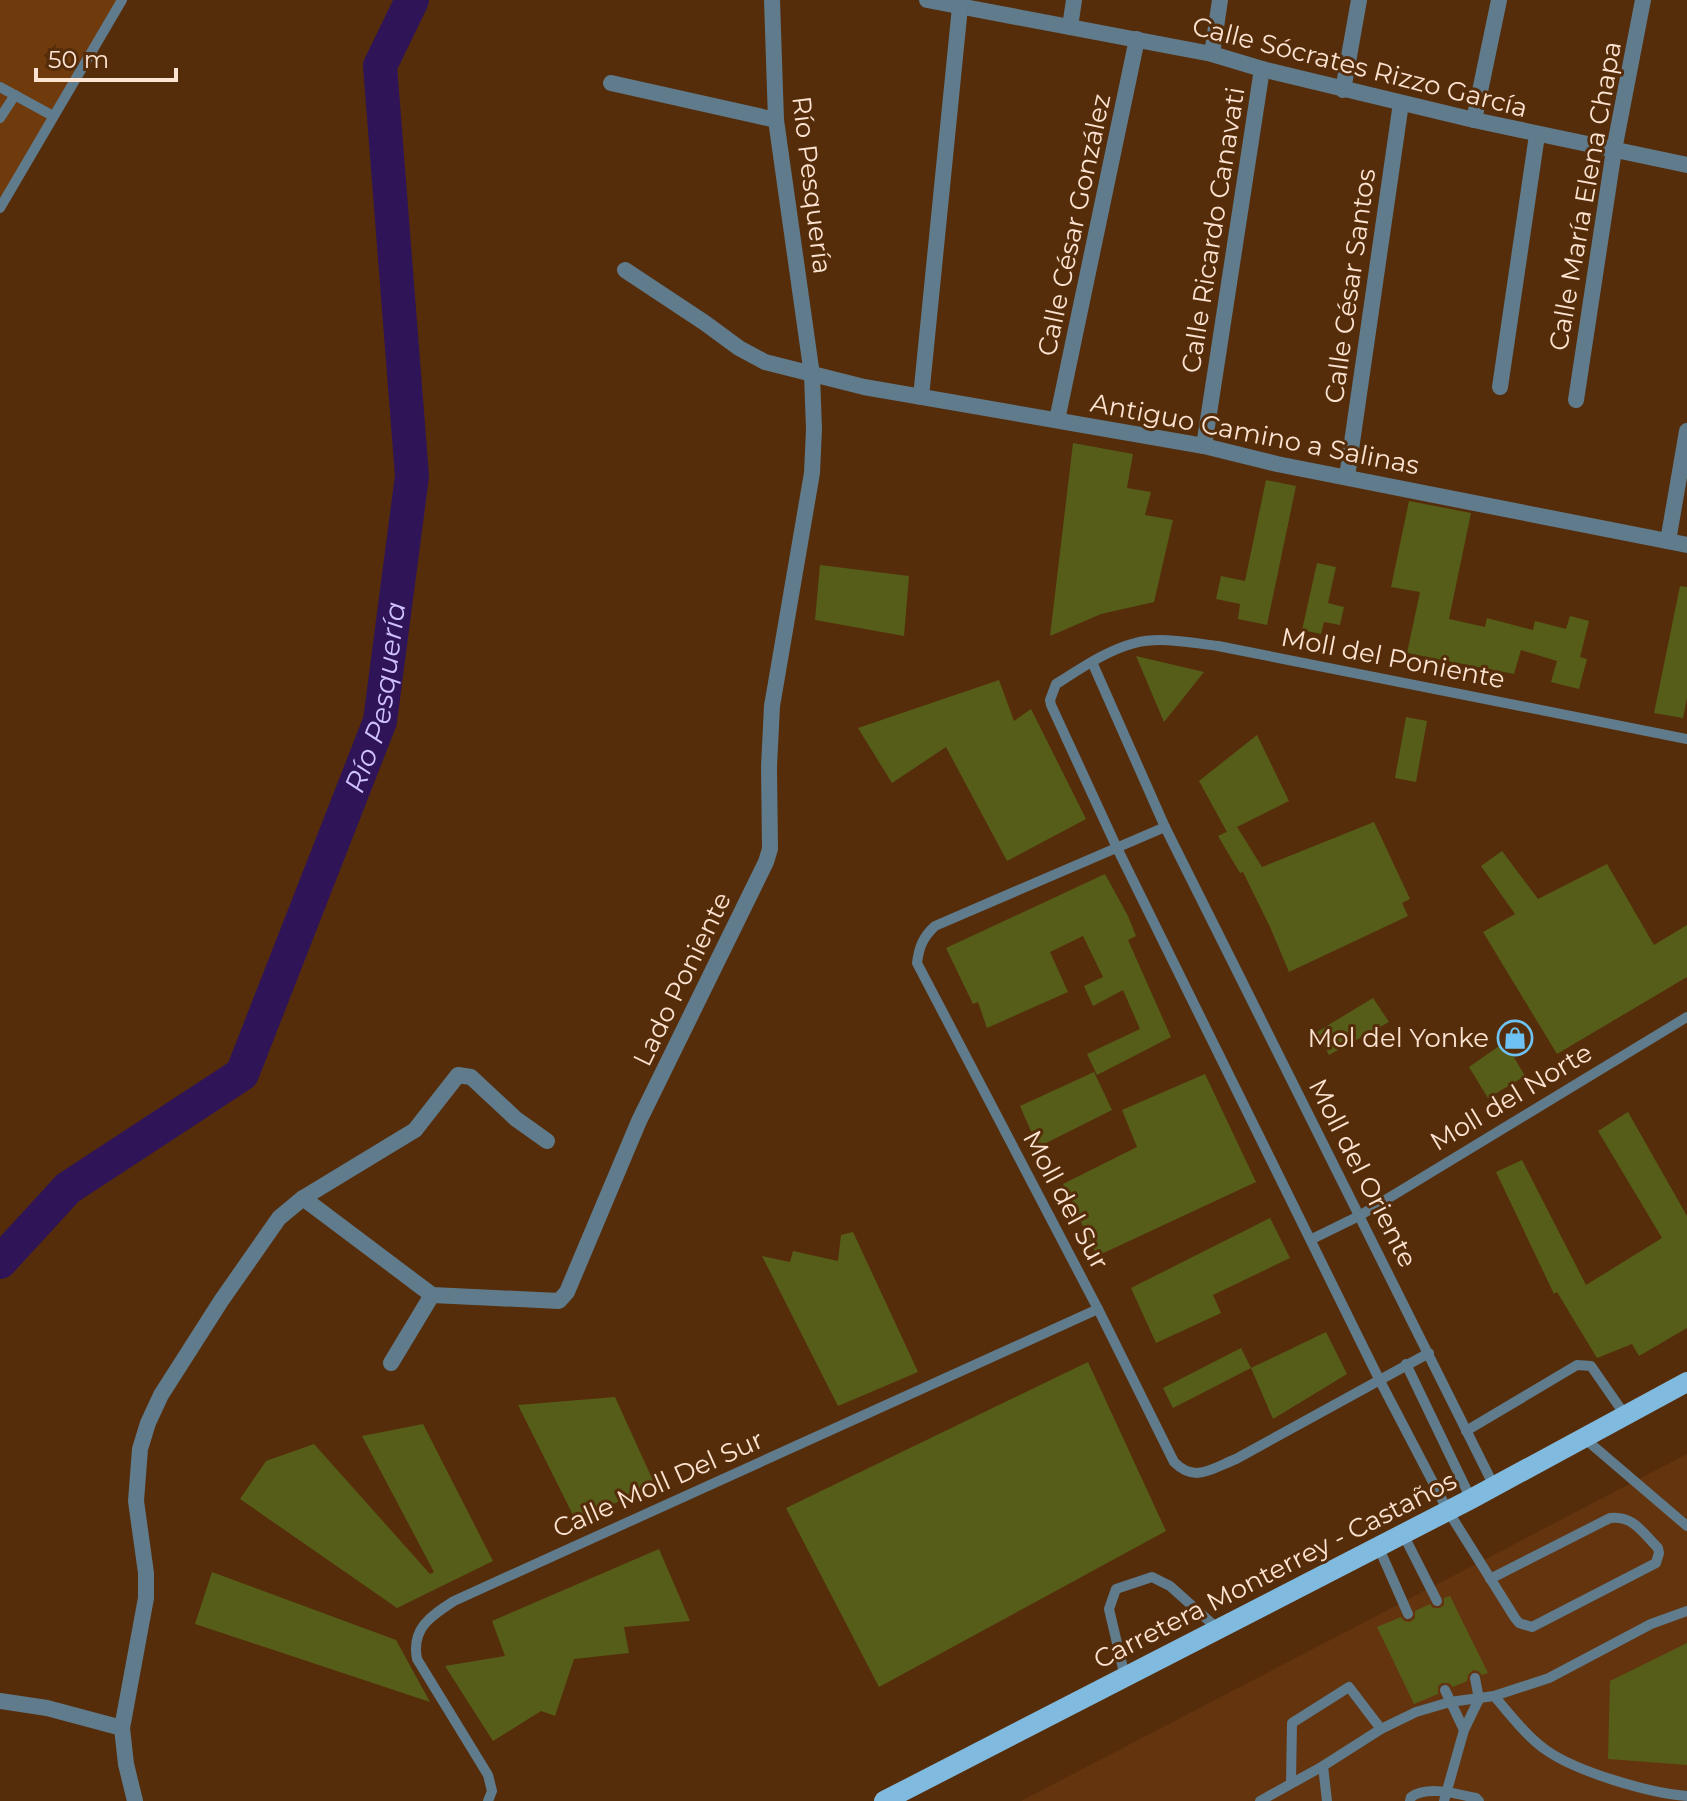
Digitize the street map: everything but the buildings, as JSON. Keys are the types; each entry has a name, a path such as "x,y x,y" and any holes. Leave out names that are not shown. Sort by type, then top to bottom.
{"main road":[{"name":"Carretera Monterrey - Castaños","path":"884,1801 1471,1499 1687,1382"}],"street":[{"name":"Río Pesquería","path":"772,0 776,120 812,375"},
{"name":"Calle Sócrates Rizzo García","path":"927,0 1212,54 1343,90 1537,135 1687,165"},
{"path":"1070,27 1074,0"},
{"path":"1212,54 1220,0"},
{"path":"1343,90 1359,0"},
{"path":"1474,120 1499,0"},
{"name":"Calle María Elena Chapa","path":"1576,400 1614,150 1643,0"},
{"path":"921,397 960,7"},
{"name":"Calle César González","path":"1057,420 1137,39"},
{"name":"Calle Ricardo Canavati","path":"1204,446 1262,69"},
{"path":"611,83 776,120"},
{"name":"Calle César Santos","path":"1347,477 1401,103"},
{"path":"1500,387 1537,135"},
{"name":"Antiguo Camino a Salinas","path":"625,270 739,348 765,362 812,375 1204,446 1687,545"},
{"name":"Lado Poniente","path":"432,1295 549,1302 559,1301 564,1296 639,1121 766,862 770,834 772,706 812,473 812,375"},
{"path":"1668,541 1687,431"},
{"path":"135,1801 122,1728 146,1598 146,1573 136,1501 140,1449 161,1395 279,1218 303,1198 415,1130 458,1075 471,1077 516,1119 547,1141"},
{"path":"303,1198 432,1295 391,1363"},
{"path":"0,1701 47,1708 122,1728"}],"lane":[{"path":"0,208 122,0"},
{"path":"0,87 53,116"},
{"path":"0,118 15,95"},
{"name":"Moll del Poniente","path":"1490,1579 1610,1518 1619,1517 1634,1523 1658,1548 1659,1553 1656,1563 1532,1627 1519,1623 1490,1579 1448,1511 1379,1379 1117,848 1050,700 1056,684 1092,662 1137,642 1218,646 1687,739"},
{"name":"Moll del Oriente","path":"1092,662 1165,827 1494,1486"},
{"name":"Moll del Sur","path":"1165,827 935,926 925,935 917,963 1098,1309 1174,1462 1191,1474 1202,1473 1236,1459 1429,1353"},
{"name":"Moll del Norte","path":"1312,1239 1359,1216 1687,1017"},
{"name":"Calle Moll Del Sur","path":"488,1801 492,1791 488,1775 417,1659 416,1640 427,1620 454,1601 1098,1309"},
{"path":"1406,1364 1471,1499"},
{"path":"1466,1431 1577,1365 1591,1366 1625,1415"},
{"path":"1584,1438 1687,1526"},
{"path":"1403,1534 1437,1601"},
{"path":"1378,1546 1408,1614"},
{"path":"1125,1677 1109,1609 1116,1589 1152,1577 1170,1586 1218,1629"},
{"path":"1260,1801 1381,1729 1416,1712 1450,1702 1494,1696 1549,1678 1651,1624 1687,1611"},
{"path":"1446,1797 1464,1730 1479,1699 1475,1678"},
{"path":"1291,1782 1292,1723 1349,1687 1381,1729"},
{"path":"1445,1690 1464,1730"},
{"path":"1494,1696 1544,1749 1561,1758 1615,1780 1687,1796"},
{"path":"1323,1766 1327,1801"},
{"path":"1410,1801 1417,1792 1476,1798 1479,1801"}],"shaded area":[{"path":"0,0 122,0 0,210"},
{"path":"1687,1454 1687,1801 1021,1801"}],"waterway":[{"name":"Río Pesquería","path":"0,1262 68,1188 242,1074 380,721 412,476 380,66 412,0"}],"place":[{"name":"Mol del Yonke","path":"1515,1038"}]}
